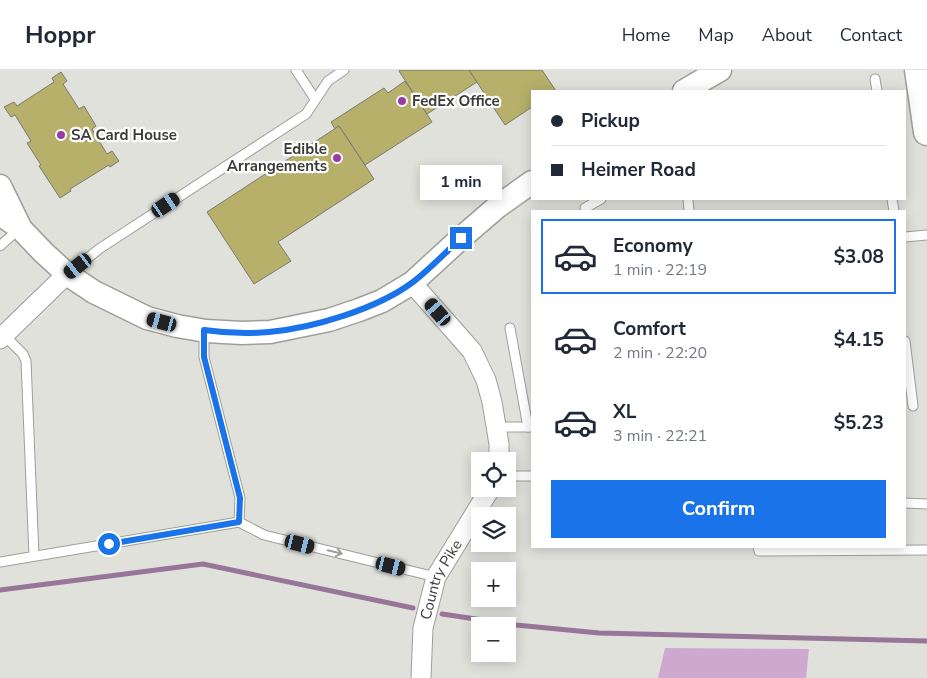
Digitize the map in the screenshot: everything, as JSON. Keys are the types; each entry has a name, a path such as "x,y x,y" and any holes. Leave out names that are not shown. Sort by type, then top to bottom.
{"main road":[{"path":"918,70 927,132"}],"street":[{"path":"686,90 720,70"},
{"path":"0,214 20,228 67,274 94,292 147,318 177,326 204,330 242,333 270,332 320,322 359,310 382,300 412,283 461,238 531,183"},
{"path":"0,186 20,228"},
{"path":"2,337 67,274"},
{"path":"412,283 472,351 486,380 492,402 499,452"},
{"name":"Country Pike","path":"421,678 423,628 436,577 485,497"}],"lane":[{"path":"296,70 316,99"},
{"path":"67,274 99,249 306,114 328,80 344,70"},
{"path":"875,79 877,90"},
{"path":"586,208 599,200"},
{"path":"0,246 20,228"},
{"path":"906,237 927,235"},
{"path":"496,427 530,427 510,328"},
{"path":"204,330 204,357 240,498 239,522"},
{"path":"2,337 22,354 26,361 34,556"},
{"path":"906,349 913,406"},
{"path":"516,476 531,476"},
{"path":"906,503 927,504"},
{"path":"0,562 239,522 264,535 436,577"},
{"path":"758,548 759,551 927,550"}],"shaded area":[{"path":"665,648 809,649 806,678 658,678"}],"building":[{"path":"400,70 469,70 477,82 427,114"},
{"path":"469,70 542,70 555,90 531,90 531,108 505,125"},
{"name":"SA Card House","path":"61,72 67,81 63,84 79,109 84,106 96,126 92,129 107,154 112,151 119,161 70,189 71,191 60,198 39,166 41,165 27,143 31,141 15,115 11,117 4,107 14,102 17,106 54,82 52,78"},
{"path":"405,81 432,122 365,165 339,126 335,129 331,122 384,88 388,93"},
{"path":"339,126 374,179 278,242 291,261 254,284 207,212"}],"waterway":[{"path":"0,590 203,564 413,608"},
{"path":"442,614 516,625 599,633 927,641"}],"place":[{"name":"FedEx Office","path":"402,101"},
{"name":"SA Card House","path":"61,135"},
{"name":"Edible Arrangements","path":"337,158"}],"route":[{"path":"109,544 239,522 240,498 204,357 204,330 242,333 270,332 329,320 359,310 382,300 412,283 461,238"}]}
